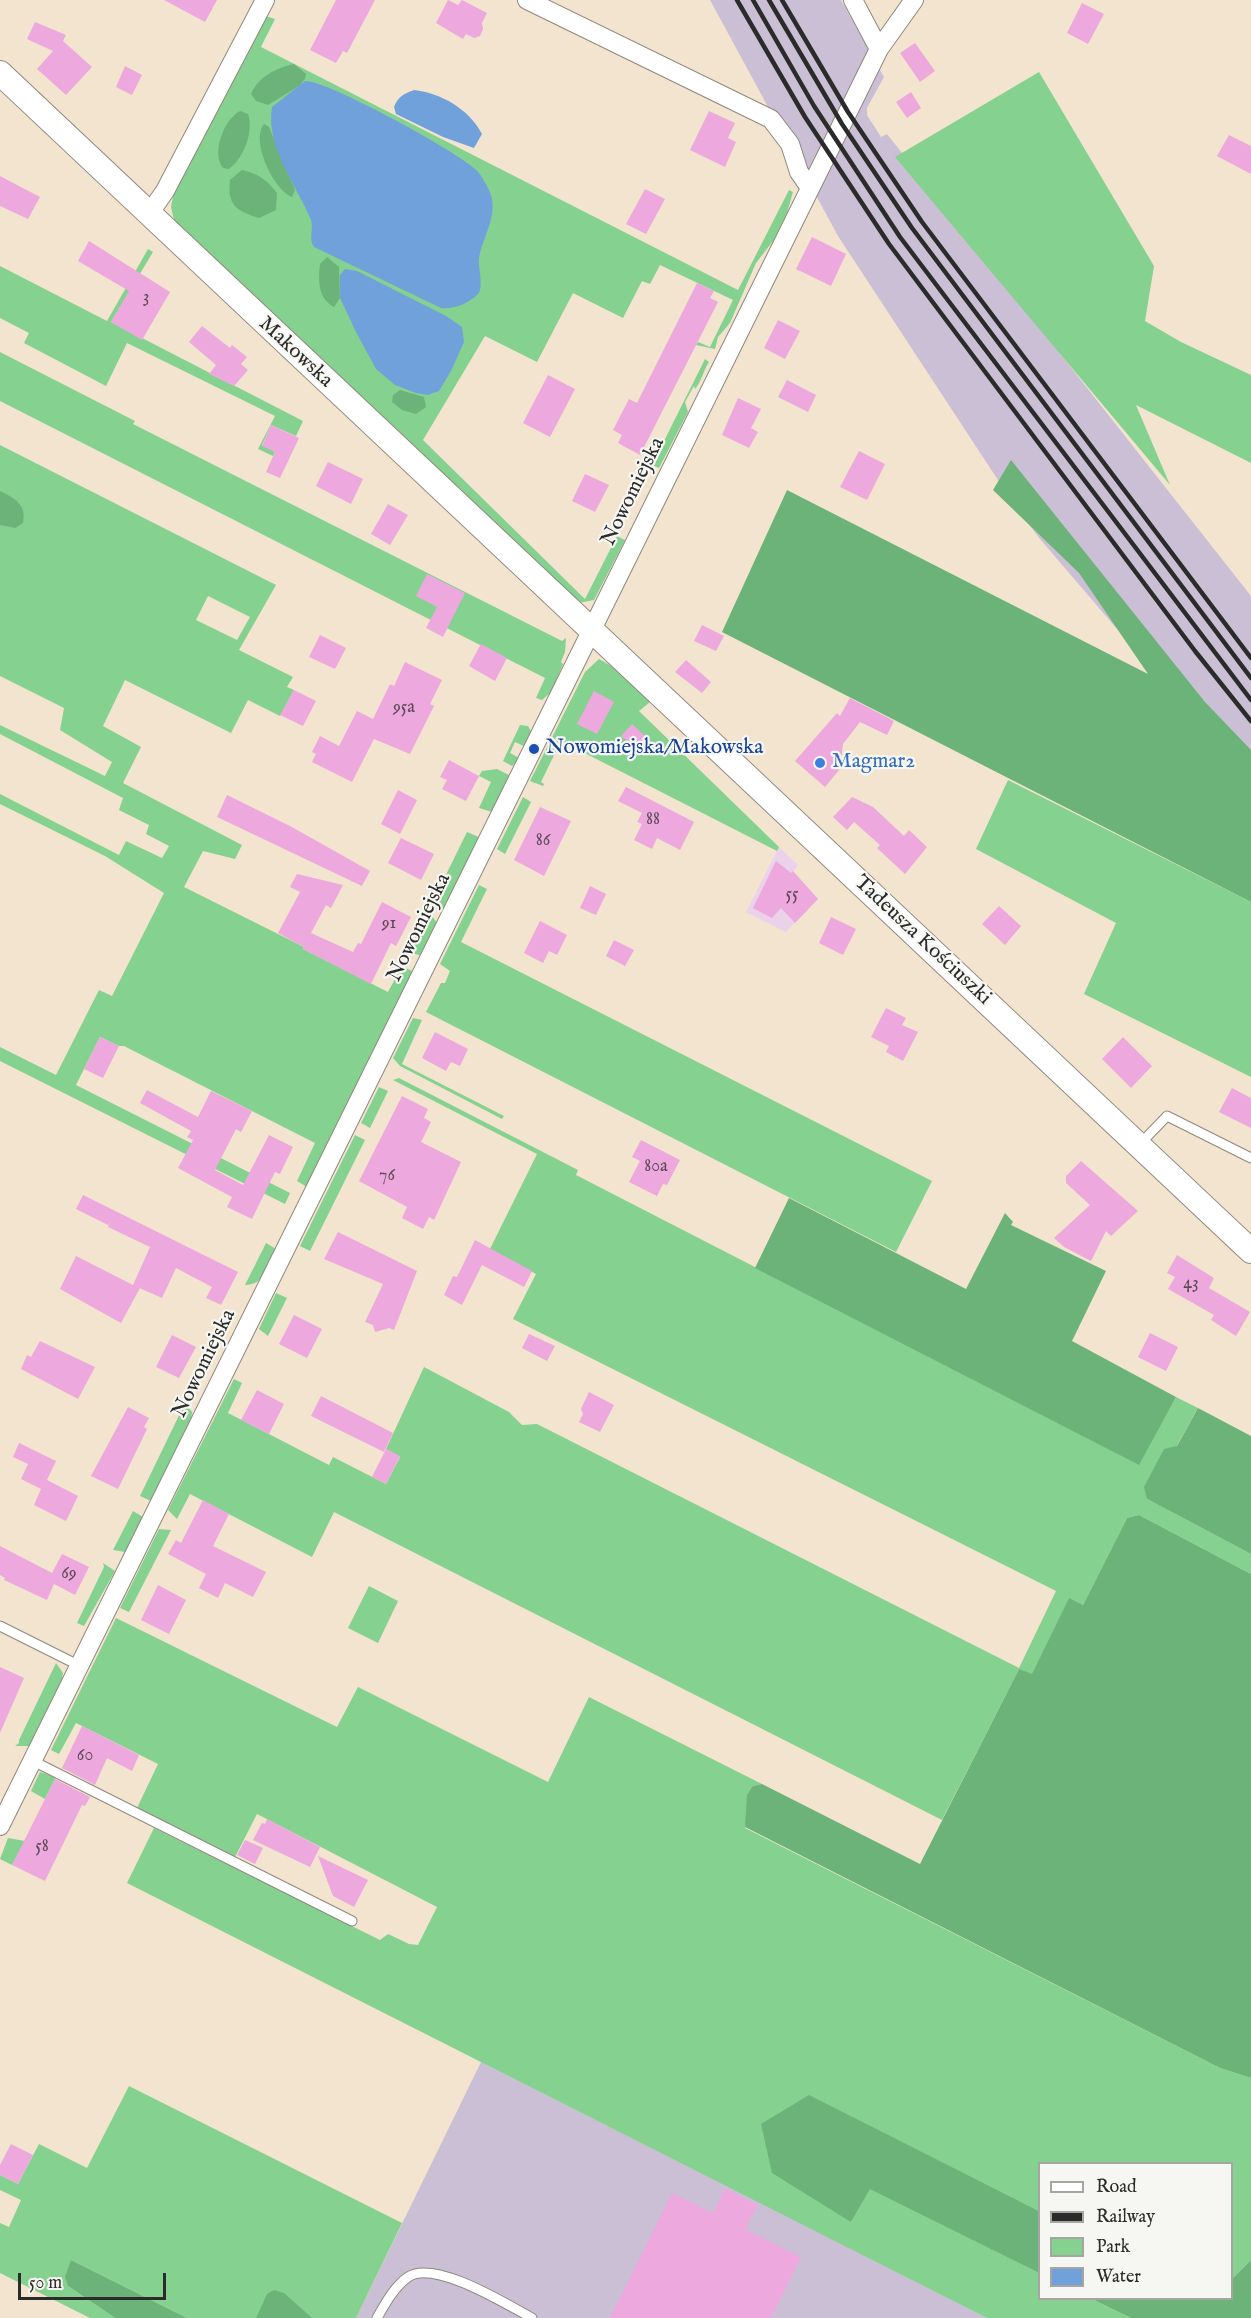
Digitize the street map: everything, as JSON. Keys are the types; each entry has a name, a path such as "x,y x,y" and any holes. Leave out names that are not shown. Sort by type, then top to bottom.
{"street":[{"path":"149,214 165,191 266,0"},
{"path":"529,0 771,119 790,144 799,172 810,188"},
{"path":"853,0 879,49"},
{"name":"Nowomiejska","path":"0,1826 879,49 914,0"},
{"name":"Makowska","path":"0,73 592,632"},
{"name":"Tadeusza Kościuszki","path":"592,632 1251,1251"}],"lane":[{"path":"1139,1146 1167,1116 1251,1158"},
{"path":"0,1626 80,1666"},
{"path":"33,1761 352,1922"},
{"path":"377,2318 397,2288 408,2277 420,2272 446,2276 532,2318"}],"shaded area":[{"path":"710,0 841,0 884,77 867,108 867,115 881,137 887,134 1251,596 1251,777 1158,677 1040,539 1015,506 838,236"},
{"path":"779,847 798,865 793,872 818,899 786,932 746,912"},
{"path":"481,2062 838,2242 987,2318 356,2318"}],"green space":[{"path":"266,16 275,19 261,47 738,290 789,190 793,192 787,213 773,241 756,263 730,323 718,337 715,349 696,345 698,342 710,347 733,300 660,265 650,284 642,281 623,318 573,293 537,362 485,336 423,440 585,599 617,536 625,540 594,600 578,603 174,220 171,207 174,191"},
{"path":"294,64 306,74 299,86 268,105 256,101 251,94 263,78 274,71"},
{"path":"1039,72 1154,266 1145,321 1181,342 1251,375 1251,463 1136,405 1170,485 895,157"},
{"path":"240,111 248,114 249,136 239,158 229,169 223,168 218,154 221,137 229,121"},
{"path":"264,124 269,127 295,190 292,197 278,185 266,164 260,142 260,132"},
{"path":"242,170 253,173 273,188 277,193 276,210 259,218 235,206 230,196 230,180"},
{"path":"148,249 153,252 111,322 303,421 296,436 271,425 262,445 275,452 273,456 258,449 275,416 127,343 106,386 24,343 29,333 0,318 0,266 107,321"},
{"path":"327,257 339,267 340,298 334,307 325,299 319,283 320,264"},
{"path":"0,352 135,421 133,424 562,641 566,638 565,652 561,662 563,664 551,692 542,700 536,698 545,678 0,401"},
{"path":"705,359 709,362 697,386 695,389 694,386 685,402 688,412 659,468 652,465"},
{"path":"400,390 424,397 426,407 416,414 402,410 392,402 393,395"},
{"path":"0,445 276,585 239,650 293,677 287,687 294,690 280,716 248,700 231,733 125,680 103,726 141,747 123,783 242,845 235,859 203,851 184,887 388,992 402,966 414,972 307,1187 297,1181 315,1143 124,1046 100,1037 76,1085 290,1193 285,1204 0,1061 0,1047 56,1075 99,990 112,996 164,893 105,856 0,804 0,794 119,855 126,841 162,858 169,846 146,834 149,825 119,810 123,798 0,734 0,725 105,776 112,762 60,730 64,708 0,676","holes":["208,596 250,617 237,640 196,620"]},
{"path":"1011,460 1205,702 1251,750 1251,902 722,632 787,490 1148,674 1079,573 993,490"},
{"path":"0,491 15,499 23,511 23,523 15,528 0,525"},
{"path":"599,659 615,668 650,702 639,711 779,847 777,851 561,741 541,782 543,786 530,781 585,672"},
{"path":"520,725 528,726 531,731 524,746 515,742 510,753 521,759 512,766 503,761"},
{"path":"497,769 509,775 492,812 479,808 491,782 479,776 482,771"},
{"path":"1008,780 1251,902 1251,1077 1084,994 1116,923 976,849"},
{"path":"523,797 531,802 505,854 497,849"},
{"path":"467,832 481,838 444,909 433,908 430,913 437,923 422,956 408,952"},
{"path":"479,885 487,889 461,942 932,1181 896,1252 426,1012 441,983 445,983 450,971 440,964"},
{"path":"413,1018 422,1020 402,1064 504,1116 502,1119 400,1066 393,1058"},
{"path":"399,1078 578,1170 576,1175 1138,1464 1176,1397 1198,1408 1147,1499 1251,1554 1251,1574 1139,1515 1127,1518 1083,1605 1069,1599 1032,1675 1019,1669 942,1820 334,1512 312,1557 190,1494 177,1519 168,1510 234,1379 242,1383 228,1413 329,1465 333,1457 386,1484 400,1457 386,1449 424,1367 509,1412 522,1425 537,1424 1019,1668 1056,1591 513,1319 536,1274 490,1249 537,1154 393,1080"},
{"path":"379,1087 388,1091 370,1128 361,1123"},
{"path":"355,1135 365,1140 310,1251 300,1246"},
{"path":"789,1198 966,1289 1005,1213 1013,1222 1011,1225 1106,1271 1072,1341 1176,1397 1139,1465 755,1268"},
{"path":"266,1243 276,1249 265,1273 257,1282 245,1285"},
{"path":"276,1293 287,1298 268,1336 259,1329"},
{"path":"185,1403 192,1412 191,1422 151,1501 140,1496"},
{"path":"1198,1408 1251,1436 1251,1554 1147,1499 1144,1487 1164,1449 1177,1446"},
{"path":"133,1511 143,1517 125,1552 113,1550"},
{"path":"1139,1515 1251,1574 1251,2078 1220,2068 745,1827 747,1795 753,1786 762,1784 920,1864 1019,1669 1032,1674 1069,1598 1083,1605 1127,1518"},
{"path":"159,1529 171,1530 129,1612 120,1608"},
{"path":"103,1563 115,1571 84,1626 77,1623 104,1567"},
{"path":"369,1586 398,1601 378,1643 348,1628"},
{"path":"116,1618 337,1727 358,1687 548,1782 589,1697 762,1784 753,1786 745,1828 1220,2068 1251,2078 1251,2260 1233,2278 1233,2162 1038,2162 1038,2210 809,2096 851,2222 870,2188 1038,2272 1038,2300 1094,2300 1131,2318 987,2318 127,1883 154,1828 380,1940 388,1934 409,1944 418,1945 437,1907 257,1814 235,1857 137,1808 158,1764 76,1723 59,1754 51,1750"},
{"path":"56,1663 63,1673 60,1689 30,1746 15,1746 19,1743"},
{"path":"40,1772 56,1777 45,1799 31,1791"},
{"path":"8,1838 25,1841 12,1865 0,1859"},
{"path":"129,2086 402,2223 356,2318 187,2318 71,2260 68,2286 115,2318 90,2318 0,2273 0,2223 9,2227 21,2200 0,2190 0,2175 18,2184 39,2144 87,2168"},
{"path":"809,2095 1038,2210 1038,2273 870,2189 851,2222 772,2173 761,2124"},
{"path":"71,2260 187,2318 115,2318 68,2286 65,2277"},
{"path":"1251,2260 1251,2318 1131,2318 1094,2300 1233,2300 1233,2278"},
{"path":"274,2290 284,2293 312,2318 256,2318 267,2294"}],"water":[{"path":"305,81 338,92 391,118 444,148 479,173 492,197 493,206 479,258 481,287 475,297 455,307 441,308 314,247 311,241 311,220 278,151 271,122 272,107"},
{"path":"414,90 444,99 470,117 482,134 474,148 443,137 396,114 394,107 397,101 404,94"},
{"path":"345,269 357,271 446,316 462,327 464,342 439,391 428,395 416,393 395,385 376,369 340,298 340,275"}],"building":[{"path":"164,0 217,0 205,22"},
{"path":"336,0 375,0 347,53 343,51 336,63 310,50"},
{"path":"448,0 458,5 462,0 487,13 482,23 483,29 480,36 474,38 466,34 463,39 436,23"},
{"path":"1082,3 1104,14 1088,44 1067,33"},
{"path":"35,22 66,35 63,41 92,67 66,95 37,69 53,51 27,39"},
{"path":"915,43 935,71 920,82 900,53"},
{"path":"125,66 142,75 132,95 116,87"},
{"path":"911,92 921,108 907,118 896,102"},
{"path":"709,111 735,123 728,138 736,142 725,167 690,150"},
{"path":"1229,135 1251,146 1251,174 1217,156"},
{"path":"0,176 40,197 28,219 0,206"},
{"path":"645,189 665,199 646,234 626,224"},
{"path":"812,237 846,254 831,286 796,269"},
{"path":"89,241 170,292 142,340 111,322 129,291 78,261"},
{"path":"697,283 714,291 710,298 718,302 640,455 618,443 622,435 613,430 629,399 637,403"},
{"path":"778,320 800,331 785,359 764,348"},
{"path":"202,326 230,348 232,345 247,357 241,364 248,370 234,386 209,374 216,365 189,342"},
{"path":"548,375 575,389 550,437 523,423"},
{"path":"787,380 816,395 808,412 778,397"},
{"path":"738,398 761,409 751,428 758,432 749,448 722,435"},
{"path":"271,425 299,438 280,478 266,472 275,452 262,446"},
{"path":"859,451 885,464 867,500 840,487"},
{"path":"328,462 363,479 351,504 316,486"},
{"path":"585,474 609,485 595,512 572,501"},
{"path":"388,504 408,515 390,545 371,534"},
{"path":"427,574 465,593 443,637 426,628 437,607 416,596"},
{"path":"702,625 724,636 716,651 694,641"},
{"path":"320,635 346,648 335,669 309,657"},
{"path":"481,644 507,658 495,681 469,666"},
{"path":"686,660 711,682 702,693 675,672"},
{"path":"405,662 442,680 430,704 434,706 410,754 374,739 352,782 312,762 316,754 312,752 320,736 339,746 357,711 373,719 390,684 394,686"},
{"path":"294,690 316,701 303,726 280,715"},
{"path":"594,691 614,702 597,734 577,724"},
{"path":"850,698 894,721 887,735 860,722 843,744 841,761 844,764 825,787 795,761 837,713 840,716"},
{"path":"632,724 654,744 644,756 621,736"},
{"path":"449,760 479,776 466,801 442,789 447,780 440,777"},
{"path":"626,787 694,822 680,850 657,838 652,849 634,840 642,824 637,822 642,813 618,801"},
{"path":"398,790 417,800 400,834 381,824"},
{"path":"227,795 290,826 370,871 362,886 217,817"},
{"path":"852,797 873,807 904,836 909,830 927,847 905,874 877,848 880,845 854,822 847,830 833,817"},
{"path":"540,807 571,821 544,876 514,860"},
{"path":"401,838 434,854 421,880 388,863"},
{"path":"776,861 791,873 793,871 818,899 795,923 781,908 772,918 753,908"},
{"path":"297,874 343,885 331,908 326,905 311,933 353,952 358,943 361,944 382,902 411,917 396,946 391,943 371,984 303,949 304,947 278,933 300,892 290,887"},
{"path":"590,886 606,894 596,915 580,908"},
{"path":"999,906 1021,926 1005,945 982,924"},
{"path":"831,917 856,929 843,955 819,943"},
{"path":"540,921 567,935 557,955 549,951 543,963 524,953"},
{"path":"614,940 634,950 625,966 606,956"},
{"path":"886,1008 906,1018 902,1025 918,1032 903,1061 886,1052 889,1046 871,1037"},
{"path":"435,1032 468,1049 460,1066 451,1062 446,1071 422,1058"},
{"path":"100,1037 119,1046 103,1078 84,1069"},
{"path":"1123,1037 1152,1066 1131,1088 1102,1059"},
{"path":"1232,1088 1251,1098 1251,1128 1219,1112"},
{"path":"147,1090 198,1117 211,1091 252,1111 241,1132 236,1129 215,1170 243,1185 269,1135 293,1147 280,1174 275,1172 252,1219 227,1207 232,1197 178,1168 193,1140 187,1137 191,1131 140,1103"},
{"path":"402,1096 428,1109 424,1118 431,1122 421,1142 461,1162 434,1220 429,1217 423,1229 402,1218 407,1207 359,1181"},
{"path":"641,1140 680,1160 667,1185 663,1184 657,1196 629,1182 640,1161 632,1157"},
{"path":"1081,1161 1138,1211 1111,1236 1106,1231 1091,1261 1064,1247 1054,1238 1090,1205 1066,1183 1066,1176"},
{"path":"83,1195 238,1272 221,1305 206,1298 212,1287 176,1268 162,1298 140,1288 121,1323 60,1289 76,1256 133,1285 150,1247 108,1227 110,1221 108,1225 76,1209"},
{"path":"338,1232 417,1271 394,1330 389,1328 375,1332 373,1325 365,1322 383,1284 324,1259"},
{"path":"475,1240 532,1271 524,1287 482,1265 462,1305 444,1295 453,1276 457,1277"},
{"path":"1177,1255 1214,1278 1209,1288 1250,1312 1236,1336 1211,1320 1214,1315 1168,1289 1175,1277 1167,1273"},
{"path":"294,1315 322,1329 307,1358 279,1344"},
{"path":"1150,1333 1178,1347 1166,1371 1138,1357"},
{"path":"529,1334 555,1346 547,1361 522,1348"},
{"path":"172,1335 196,1347 179,1378 156,1367"},
{"path":"40,1341 95,1367 78,1399 21,1369 27,1355 31,1357"},
{"path":"257,1390 284,1404 269,1434 241,1420"},
{"path":"589,1392 614,1405 600,1432 579,1422 583,1414 581,1409"},
{"path":"321,1396 393,1433 384,1452 311,1416"},
{"path":"128,1407 149,1418 144,1427 147,1429 118,1489 91,1476"},
{"path":"19,1443 56,1461 47,1480 78,1496 66,1521 34,1505 41,1489 21,1479 28,1464 13,1457"},
{"path":"386,1449 400,1456 386,1484 372,1477"},
{"path":"203,1500 229,1514 213,1546 266,1572 253,1597 225,1583 218,1598 199,1588 206,1574 168,1554 176,1540 181,1543"},
{"path":"0,1546 52,1573 62,1554 89,1567 75,1595 54,1584 47,1600 4,1580 5,1578 0,1575"},
{"path":"158,1585 186,1600 169,1634 141,1620"},
{"path":"0,1667 24,1678 0,1733"},
{"path":"82,1726 139,1755 132,1771 107,1758 95,1785 62,1768"},
{"path":"55,1779 90,1797 85,1806 82,1805 45,1881 12,1865"},
{"path":"267,1819 320,1847 310,1867 253,1840 262,1823 265,1824"},
{"path":"245,1840 263,1848 255,1864 237,1855"},
{"path":"318,1856 368,1880 354,1907 333,1896"},
{"path":"11,2144 33,2155 18,2184 0,2175 0,2165"},
{"path":"725,2188 758,2205 745,2229 801,2257 771,2318 610,2318 672,2193 713,2213"}],"railway":[{"path":"737,0 805,117 889,244 1195,651 1251,721"},
{"path":"753,0 814,106 900,237 1251,700"},
{"path":"769,0 842,124 912,228 1251,678"},
{"path":"782,0 848,112 922,222 1251,658"}],"place":[{"name":"Nowomiejska/Makowska","path":"534,749"},
{"name":"Magmar2","path":"820,763"}]}
